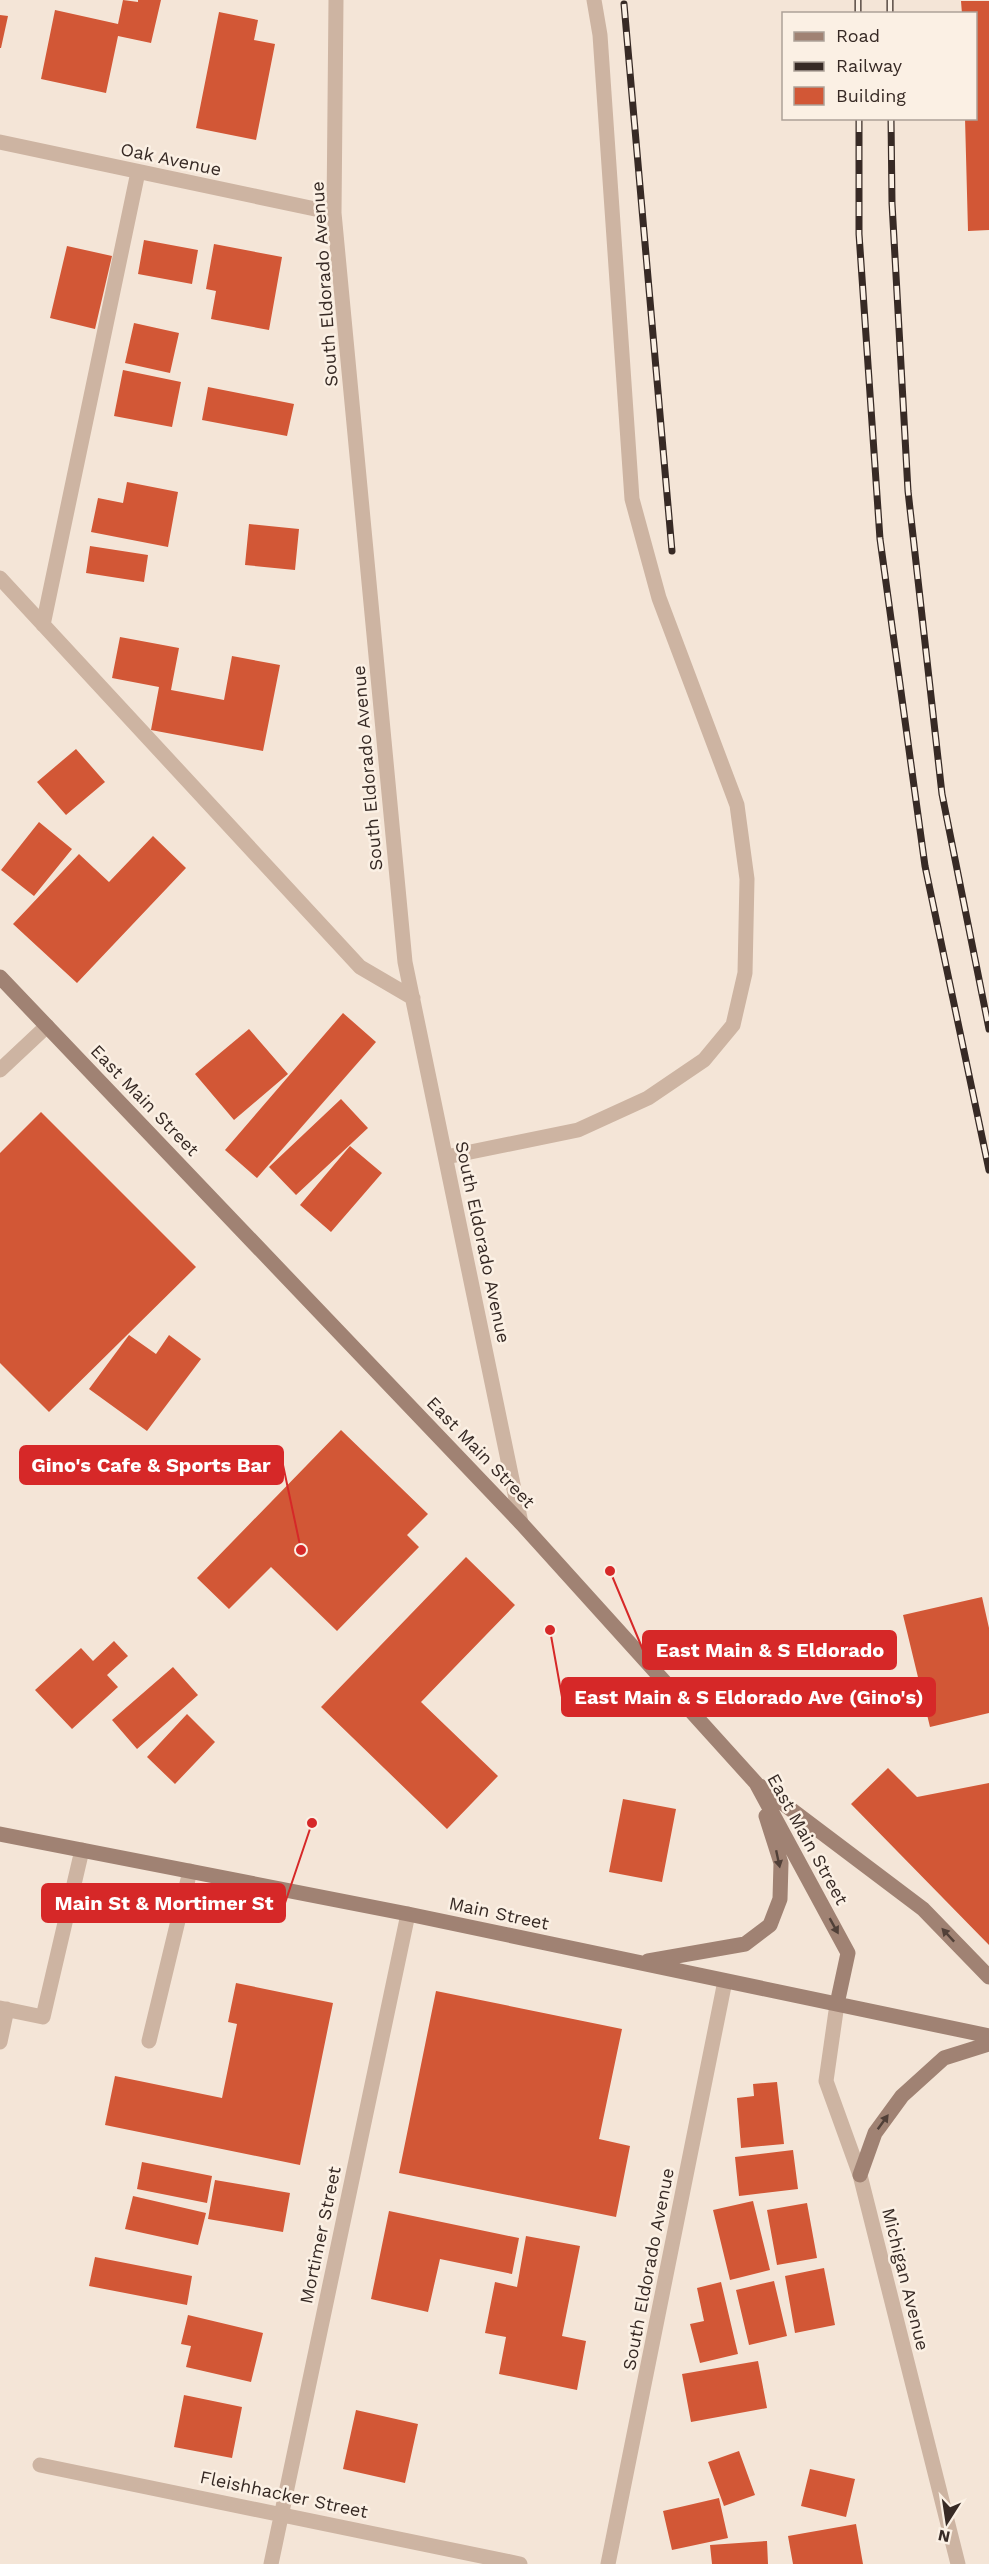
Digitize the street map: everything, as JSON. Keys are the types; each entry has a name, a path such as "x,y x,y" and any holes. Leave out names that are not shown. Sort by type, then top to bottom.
{"street":[{"name":"South Eldorado Avenue","path":"336,0 334,213 404,950 521,1523"},
{"path":"446,1157 578,1130 648,1098 704,1060 733,1025 745,973 747,879 737,806 659,598 632,499 601,47 594,0"},
{"name":"Oak Avenue","path":"0,142 334,213"},
{"path":"43,625 138,172"},
{"path":"0,578 360,967 413,998"},
{"name":"East Main Street","path":"0,977 521,1523 756,1783 848,1953 837,2004"},
{"path":"0,1071 47,1026"},
{"path":"639,1963 745,1944 770,1925 780,1899 781,1863 756,1783"},
{"path":"756,1783 923,1909 989,1977"},
{"name":"Main Street","path":"1,1833 408,1914 989,2036"},
{"path":"0,2042 4,2008 43,2017 82,1850"},
{"path":"149,2041 190,1871"},
{"name":"Mortimer Street","path":"271,2564 408,1914"},
{"name":"South Eldorado Avenue","path":"608,2564 725,1981"},
{"name":"Michigan Avenue","path":"837,2004 826,2081 860,2175 958,2564"},
{"path":"860,2175 875,2133 902,2096 944,2058 989,2044"},
{"name":"Fleishhacker Street","path":"40,2465 282,2513 520,2564"}],"building":[{"path":"123,0 138,2 138,0 161,0 151,43 118,36 106,93 41,79 55,10 118,24"},
{"path":"961,1 989,1 989,230 968,231 965,120 977,120 977,12 962,12"},
{"path":"219,12 258,20 254,40 275,44 256,140 196,128"},
{"path":"0,15 8,16 1,48 0,48"},
{"path":"144,240 198,250 192,284 138,274"},
{"path":"214,244 282,257 269,330 211,319 216,291 206,289"},
{"path":"67,246 112,256 95,329 50,318"},
{"path":"134,323 179,333 170,373 125,363"},
{"path":"123,370 181,382 172,427 114,416"},
{"path":"208,387 294,404 287,436 202,420"},
{"path":"127,482 178,492 168,547 91,532 98,498 123,503"},
{"path":"249,524 299,529 295,570 245,565"},
{"path":"90,546 148,555 144,582 86,573"},
{"path":"120,637 179,648 171,690 224,700 232,656 280,665 263,751 151,730 159,687 112,678"},
{"path":"76,749 105,782 66,815 37,782"},
{"path":"39,822 72,849 34,896 1,870"},
{"path":"153,836 186,868 77,983 13,924 79,854 109,882"},
{"path":"343,1013 376,1042 257,1178 225,1150"},
{"path":"249,1029 288,1074 234,1120 195,1074"},
{"path":"341,1099 368,1128 296,1195 269,1167"},
{"path":"41,1112 196,1267 49,1412 0,1363 0,1153"},
{"path":"350,1146 382,1173 331,1232 300,1205"},
{"path":"129,1335 156,1354 169,1335 201,1359 147,1431 89,1389"},
{"path":"341,1430 428,1514 407,1535 419,1547 337,1631 271,1567 229,1609 197,1578"},
{"path":"466,1557 515,1605 421,1702 498,1776 447,1829 321,1707"},
{"path":"982,1597 989,1628 989,1713 930,1727 903,1615"},
{"path":"114,1641 128,1656 107,1675 118,1687 72,1729 35,1690 81,1648 93,1661"},
{"path":"173,1667 198,1695 137,1749 112,1720"},
{"path":"187,1714 215,1742 175,1784 147,1757"},
{"path":"888,1768 917,1797 989,1783 989,1945 851,1804"},
{"path":"623,1799 676,1809 662,1882 609,1872"},
{"path":"236,1983 333,2003 300,2165 105,2125 115,2076 222,2098 237,2024 228,2022"},
{"path":"436,1991 622,2029 599,2139 630,2146 616,2217 399,2173"},
{"path":"777,2082 784,2144 741,2148 737,2098 754,2096 753,2084"},
{"path":"793,2150 798,2189 739,2196 735,2157"},
{"path":"142,2162 212,2176 207,2203 137,2189"},
{"path":"215,2180 290,2193 283,2232 208,2219"},
{"path":"133,2196 206,2213 198,2245 125,2229"},
{"path":"753,2201 770,2270 730,2280 713,2210"},
{"path":"807,2203 817,2258 777,2265 767,2210"},
{"path":"389,2211 519,2238 512,2274 440,2259 428,2312 371,2299"},
{"path":"526,2236 580,2246 562,2336 586,2341 577,2390 499,2374 506,2337 485,2333 495,2282 517,2287"},
{"path":"95,2257 192,2276 187,2305 89,2286"},
{"path":"824,2268 835,2325 795,2333 785,2276"},
{"path":"774,2281 787,2336 749,2345 736,2290"},
{"path":"721,2282 738,2354 700,2363 690,2324 704,2321 697,2288"},
{"path":"188,2315 263,2333 251,2382 186,2367 191,2346 181,2344"},
{"path":"758,2361 767,2408 691,2422 682,2374"},
{"path":"184,2395 242,2407 232,2458 174,2447"},
{"path":"356,2410 418,2424 405,2483 343,2469"},
{"path":"739,2451 755,2495 724,2506 708,2462"},
{"path":"810,2469 855,2479 846,2517 801,2506"},
{"path":"719,2498 728,2538 672,2550 663,2511"},
{"path":"856,2524 863,2564 793,2564 788,2536"},
{"path":"767,2541 768,2564 712,2564 710,2545"}],"railway":[{"path":"858,0 858,12"},
{"path":"890,0 890,12"},
{"path":"624,4 672,551"},
{"path":"859,120 859,234 880,539 925,866 989,1170"},
{"path":"891,120 892,203 908,491 942,794 989,1029"}],"place":[{"name":"Gino's Cafe & Sports Bar","path":"301,1550"},
{"name":"East Main & S Eldorado","path":"610,1571"},
{"name":"East Main & S Eldorado Ave (Gino's)","path":"550,1630"},
{"name":"Main St & Mortimer St","path":"312,1823"}]}
